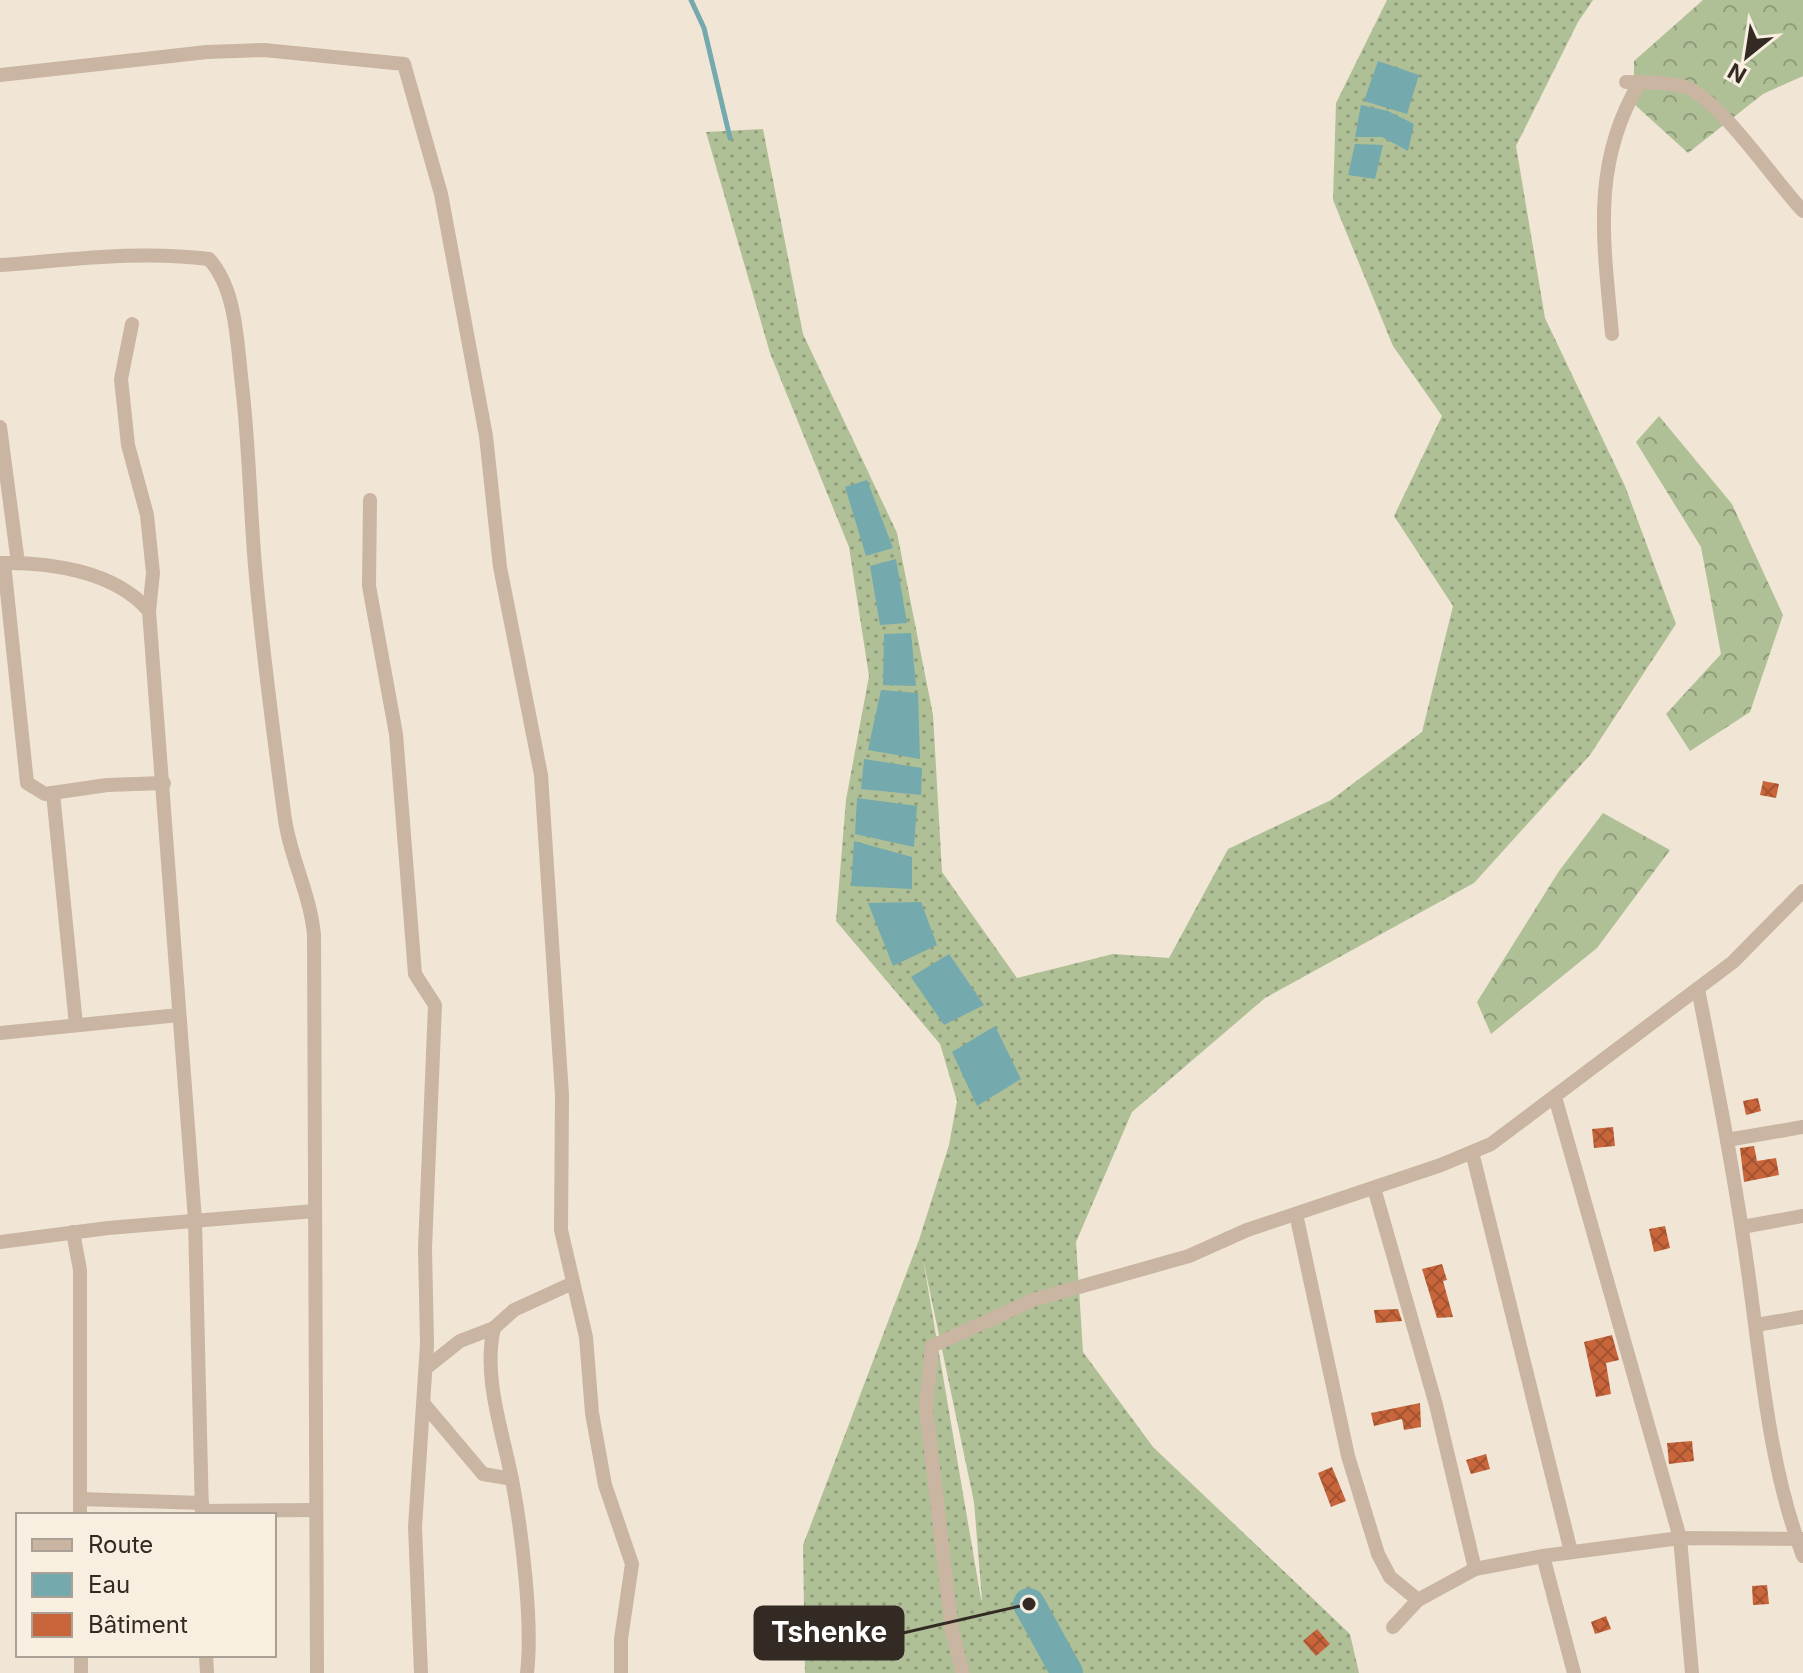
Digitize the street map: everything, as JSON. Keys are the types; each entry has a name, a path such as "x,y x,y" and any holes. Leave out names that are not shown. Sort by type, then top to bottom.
{"street":[{"path":"0,75 250,50 404,64 441,194 486,436 500,567 541,775 562,1095 561,1230 586,1337 592,1413 605,1485 632,1564 621,1639 621,1673"},
{"path":"1612,334 1603,236 1604,178 1633,82 1684,86 1705,98 1723,113 1770,176 1803,211"},
{"path":"0,265 152,253 209,259 222,274 237,345 249,442 255,568 283,812 292,854 309,895 314,935 317,1673"},
{"path":"132,324 121,379 128,445 147,515 153,573 149,611 195,1220 202,1510"},
{"path":"0,427 24,775 33,789 53,793 107,785 164,783"},
{"path":"370,500 369,586 396,734 415,974 435,1005 425,1248 426,1368 415,1527 421,1673"},
{"path":"7,563 55,565 89,575 134,595 149,611"},
{"path":"53,793 76,1025"},
{"path":"963,1673 952,1631 926,1408 932,1346 1033,1300 1189,1256 1296,1214 1472,1152 1512,1132 1733,962 1803,891"},
{"path":"1698,989 1742,1227 1769,1422 1803,1556"},
{"path":"0,1033 179,1015"},
{"path":"1555,1097 1680,1538 1692,1673"},
{"path":"1727,1140 1803,1127"},
{"path":"1472,1152 1571,1552"},
{"path":"1374,1188 1424,1359 1475,1569"},
{"path":"0,1242 73,1232 315,1211"},
{"path":"1296,1214 1348,1456 1378,1554 1390,1577 1418,1600"},
{"path":"1742,1227 1803,1216"},
{"path":"73,1232 80,1270 80,1513"},
{"path":"426,1368 460,1341 494,1328 514,1310 573,1283"},
{"path":"1756,1325 1803,1317"},
{"path":"494,1328 489,1347 512,1479 526,1620 527,1673"},
{"path":"424,1404 483,1474 512,1479"},
{"path":"80,1499 202,1510 316,1510"},
{"path":"1393,1627 1418,1600 1475,1569 1543,1556 1680,1538 1800,1540"},
{"path":"1543,1556 1574,1673"}],"green space":[{"path":"1387,0 1593,0 1578,22 1516,146 1545,318 1625,486 1676,624 1590,755 1474,883 1265,998 1132,1112 1076,1242 1083,1352 1153,1447 1350,1634 1359,1673 805,1673 803,1545 919,1240 949,1145 957,1101 940,1044 836,921 846,800 869,676 849,547 770,353 706,132 763,129 803,334 897,533 933,715 942,872 1017,978 1113,954 1169,958 1228,849 1331,800 1422,732 1453,606 1394,516 1442,416 1393,346 1333,200 1336,103","holes":["923,1259 974,1502 982,1600"]},
{"path":"1703,0 1803,0 1803,76 1763,94 1688,153 1634,104 1634,61"},
{"path":"1659,416 1732,504 1783,615 1750,712 1690,751 1666,714 1721,654 1701,547 1636,442"},
{"path":"1603,813 1670,850 1597,948 1491,1034 1477,1002 1559,871"}],"water":[{"path":"1378,61 1419,75 1407,114 1364,101"},
{"path":"1361,105 1388,111 1414,124 1408,151 1382,137 1355,137"},
{"path":"1355,144 1383,145 1375,179 1348,175"},
{"path":"867,480 893,548 866,556 845,487"},
{"path":"896,559 907,623 880,625 870,566"},
{"path":"911,633 916,686 883,685 884,634"},
{"path":"881,690 918,693 920,759 868,750"},
{"path":"864,759 922,768 921,795 861,789"},
{"path":"857,798 917,806 914,847 855,834"},
{"path":"854,841 912,857 912,889 851,886"},
{"path":"921,902 937,945 893,966 868,903"},
{"path":"949,954 984,1005 944,1025 911,977"},
{"path":"995,1026 1021,1079 977,1106 952,1052"}],"building":[{"path":"1763,781 1779,784 1776,798 1760,795"},
{"path":"1758,1098 1761,1111 1746,1115 1743,1101"},
{"path":"1613,1127 1615,1146 1594,1148 1592,1129"},
{"path":"1754,1146 1757,1161 1776,1158 1779,1175 1744,1182 1740,1148"},
{"path":"1665,1226 1670,1248 1654,1252 1649,1229"},
{"path":"1442,1264 1447,1280 1443,1281 1453,1317 1437,1318 1422,1269"},
{"path":"1398,1309 1402,1321 1376,1323 1374,1310"},
{"path":"1612,1335 1619,1360 1606,1363 1611,1394 1596,1397 1584,1342"},
{"path":"1420,1403 1421,1427 1404,1430 1402,1419 1374,1426 1371,1413"},
{"path":"1692,1441 1694,1461 1669,1464 1667,1443"},
{"path":"1486,1454 1490,1469 1471,1474 1466,1460"},
{"path":"1332,1467 1346,1501 1331,1507 1318,1473"},
{"path":"1767,1585 1769,1604 1753,1605 1752,1586"},
{"path":"1606,1616 1611,1629 1595,1634 1591,1622"},
{"path":"1317,1629 1330,1644 1316,1656 1303,1641"}],"waterway":[{"path":"691,0 704,28 730,138"},
{"path":"1029,1604 1067,1673"}],"place":[{"name":"Tshenke","path":"1029,1604"}]}
